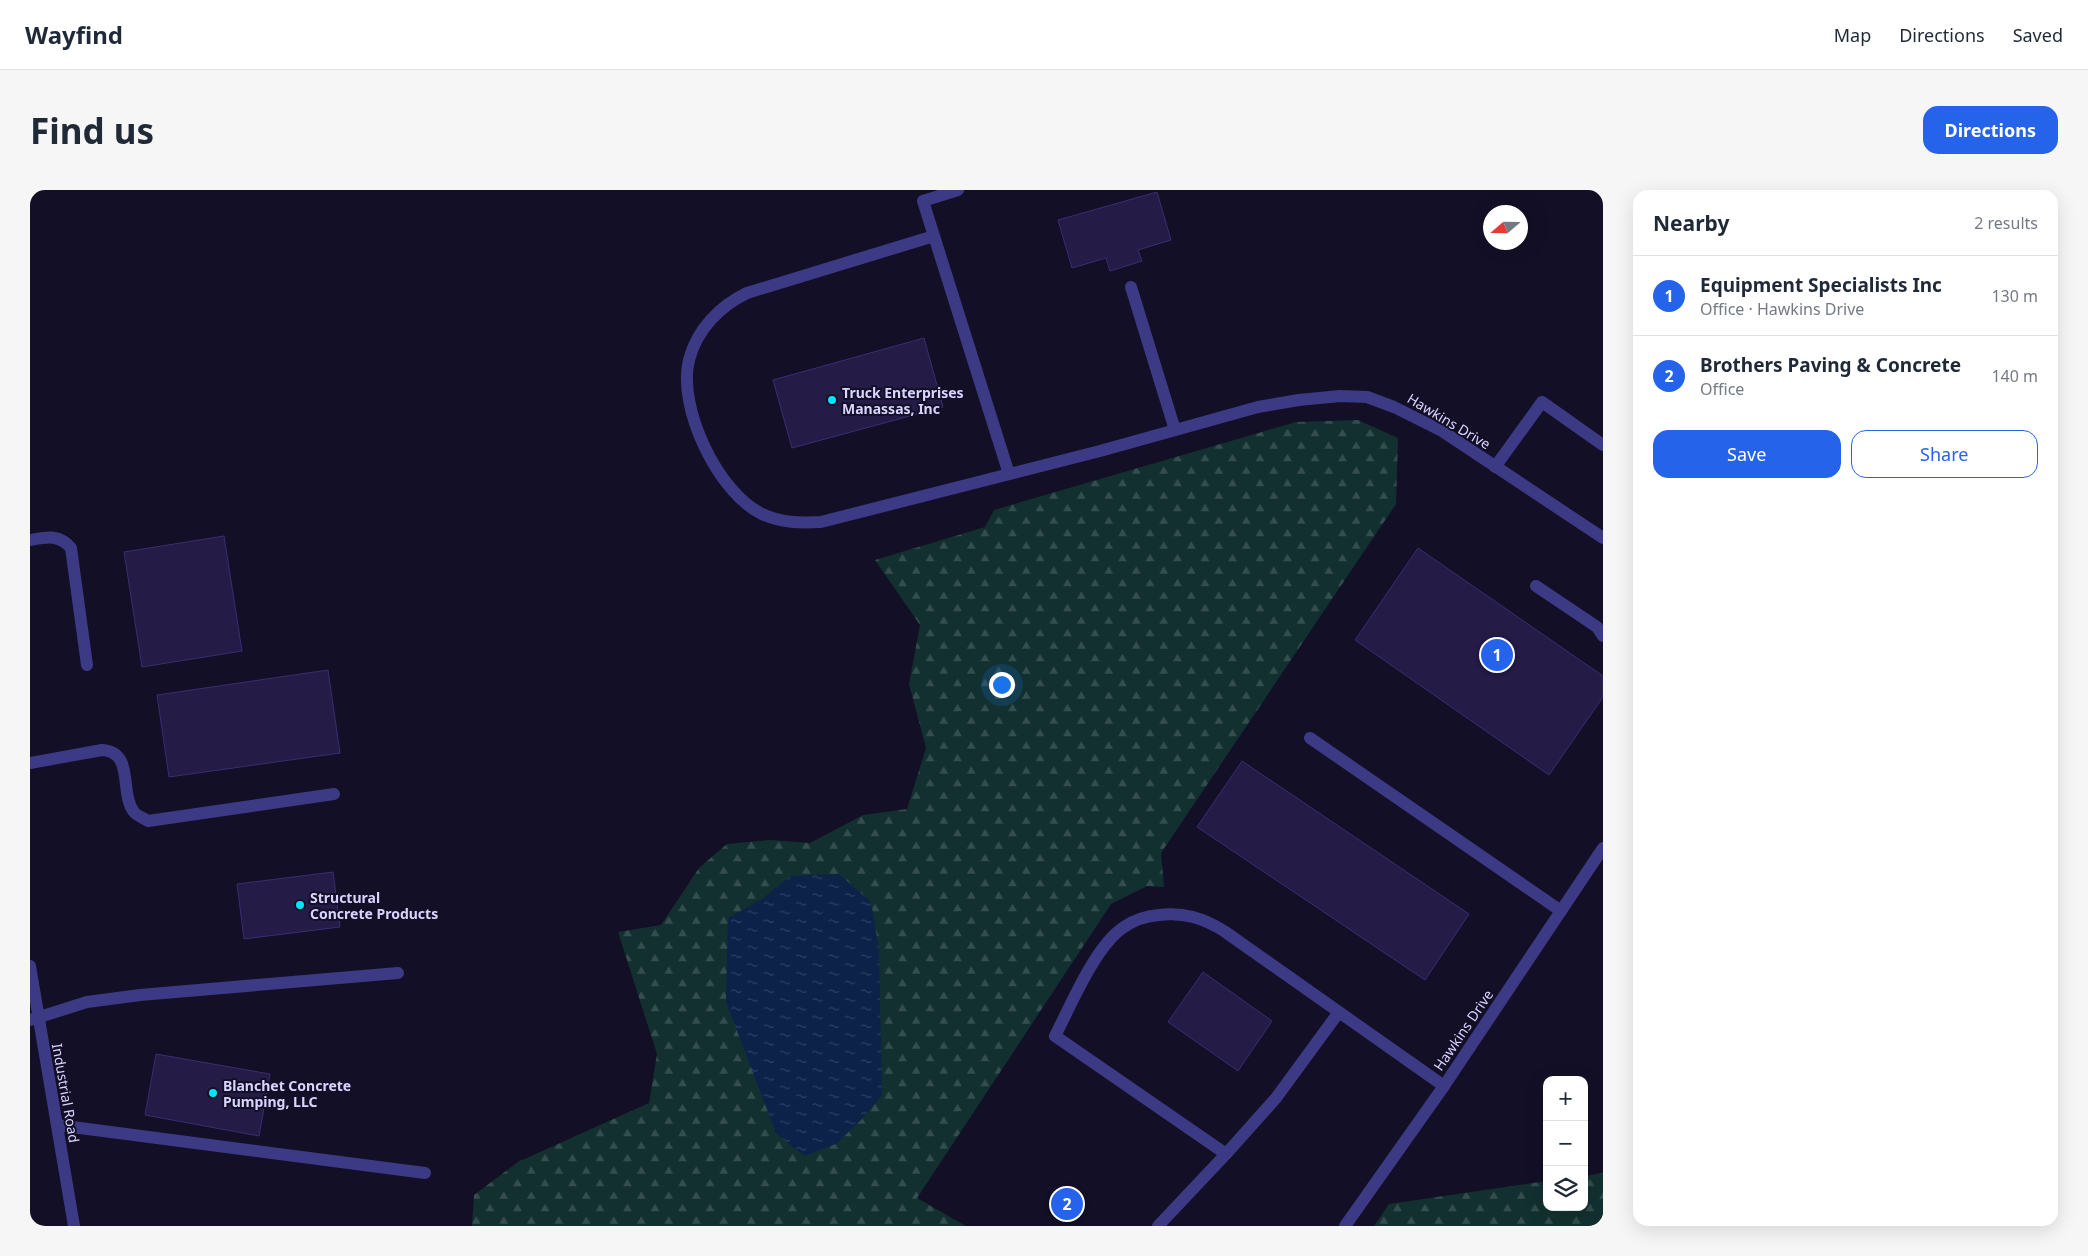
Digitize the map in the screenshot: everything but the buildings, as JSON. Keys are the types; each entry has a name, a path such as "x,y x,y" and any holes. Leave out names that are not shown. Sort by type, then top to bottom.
{"street":[{"path":"958,190 923,201 1009,474"},
{"name":"Hawkins Drive","path":"934,236 747,293 723,307 699,335 688,362 688,378 690,398 700,438 726,485 742,501 762,514 790,523 821,522 1258,407 1340,396 1367,398 1417,417 1603,538"},
{"path":"1131,287 1175,430"},
{"path":"1495,467 1542,402 1603,445"},
{"path":"30,540 50,537 64,540 71,548 87,665"},
{"path":"1536,586 1597,627 1603,636"},
{"path":"1310,738 1561,911"},
{"path":"30,763 102,750 112,751 118,756 124,772 130,803 134,812 148,821 334,794"},
{"name":"Hawkins Drive","path":"1345,1226 1444,1086 1603,848"},
{"path":"1226,1154 1055,1036 1104,946 1123,927 1149,916 1181,913 1211,923 1444,1086"},
{"name":"Industrial Road","path":"30,966 34,1019 57,1125 74,1226"},
{"path":"34,1019 87,1002 140,995 398,973"},
{"path":"1158,1226 1276,1098 1338,1012"},
{"path":"57,1125 425,1173"}],"green space":[{"path":"1358,420 1398,438 1396,504 1161,853 1164,887 1147,886 1111,904 917,1198 966,1226 472,1226 474,1195 518,1162 649,1103 657,1054 618,932 661,925 699,868 727,844 770,840 810,843 863,815 907,809 926,748 909,684 920,625 875,560 985,527 994,510 1296,422"},
{"path":"1603,1173 1603,1226 1374,1226 1389,1204 1543,1182 1543,1211 1588,1211 1588,1175"}],"water":[{"path":"839,874 871,902 879,949 882,1095 861,1120 836,1144 804,1156 776,1133 726,1002 728,918 759,901 791,876"}],"place":[{"name":"Truck Enterprises Manassas, Inc","path":"832,400"},
{"name":"Equipment Specialists Inc","path":"1497,655"},
{"name":"Structural Concrete Products","path":"300,905"},
{"name":"Blanchet Concrete Pumping, LLC","path":"213,1093"},
{"name":"Brothers Paving & Concrete","path":"1067,1204"}]}
